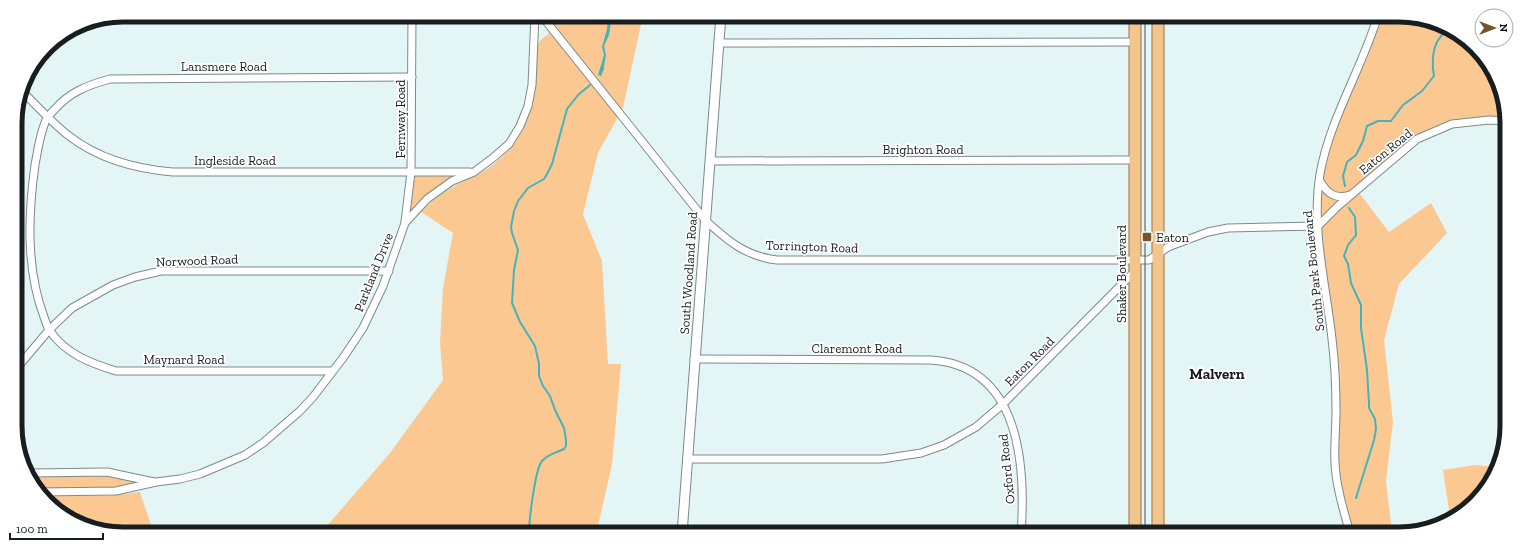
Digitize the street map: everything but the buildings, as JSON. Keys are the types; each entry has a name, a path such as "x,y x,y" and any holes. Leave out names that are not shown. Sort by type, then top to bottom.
{"main road":[{"name":"Shaker Boulevard","path":"1135,22 1135,160 1138,264 1135,527"},
{"path":"1158,22 1158,527"}],"street":[{"name":"Fernway Road","path":"405,223 411,172 412,22"},
{"name":"Parkland Drive","path":"46,492 116,491 200,474 245,455 263,443 300,410 313,397 363,328 389,271 405,223 427,199 452,181 474,172 494,158 509,144 520,126 528,106 532,85 535,22"},
{"name":"Torrington Road","path":"547,22 705,220 735,246 761,258 776,260 1138,264"},
{"name":"South Woodland Road","path":"682,527 720,22"},
{"name":"South Park Boulevard","path":"1348,527 1339,490 1335,463 1335,374 1317,211 1320,181 1326,147 1336,118 1356,74 1376,22"},
{"path":"718,44 1135,42"},
{"name":"Lansmere Road","path":"48,117 59,105 79,90 110,79 412,77"},
{"name":"Ingleside Road","path":"26,95 68,135 81,144 115,160 153,170 173,172 474,172"},
{"path":"48,117 38,147 31,204 30,242 33,275 40,306 49,330"},
{"name":"Eaton Road","path":"687,459 868,459 908,456 933,449 955,440 976,427 1003,404 1138,264 1151,260 1168,247 1208,232 1228,228 1318,226 1328,215 1417,139 1452,124 1489,120 1500,121"},
{"name":"Brighton Road","path":"710,161 1135,160"},
{"path":"1320,181 1333,196 1344,197 1352,195"},
{"name":"Norwood Road","path":"22,362 49,330 72,308 113,285 135,277 161,271 389,271"},
{"name":"Maynard Road","path":"49,330 70,352 92,364 116,371 332,370"},
{"name":"Claremont Road","path":"694,360 941,360 955,363 970,371 985,383 1003,404"},
{"name":"Oxford Road","path":"1003,404 1012,421 1018,446 1022,493 1021,527"},
{"name":"Parkland Drive","path":"33,473 107,472 156,482"}],"shaded area":[{"path":"551,22 641,22 623,108 598,153 583,214 602,261 608,364 621,364 612,465 598,527 326,527 390,453 443,380 440,343 443,288 453,233 421,212 444,193 492,165 508,151 520,135 533,100 537,48 541,40 548,35"},
{"path":"1375,22 1419,24 1444,32 1466,47 1479,62 1486,72 1497,97 1500,119 1432,132 1357,190 1389,232 1431,203 1447,233 1399,284 1384,340 1393,422 1386,481 1391,527 1348,527 1339,490 1336,412 1317,211 1326,147"},
{"path":"411,172 474,172 452,181 405,223"},
{"path":"1475,465 1492,467 1483,482 1470,497 1449,513 1443,470"},
{"path":"107,472 156,482 136,488 46,492 33,473"},
{"path":"140,492 152,527 123,527 97,524 78,517 50,496 110,496"}],"water":[{"path":"608,22 611,22 609,35 604,46 606,55 604,69 601,76 598,75 604,55 602,47"}],"waterway":[{"path":"1345,186 1343,176 1347,162 1356,155 1363,141 1367,126 1378,121 1391,121 1403,105 1422,91 1434,76 1434,50 1444,32"},
{"path":"529,527 533,496 539,466 547,457 564,449 566,446 566,440 564,428 550,396 543,386 539,376 539,364 535,346 520,322 512,303 514,270 518,250 511,227 514,211 518,201 528,188 544,179 552,164 567,109 578,95 590,85"},
{"path":"1349,208 1355,217 1356,235 1348,245 1344,256 1348,264 1351,283 1361,305 1361,328 1367,370 1369,408 1375,419 1376,429 1356,498"}],"tram line":[{"path":"1145,22 1145,527"}],"place":[{"name":"Eaton","path":"1147,237"}],"district":[{"name":"Malvern","path":"1217,374"}]}
